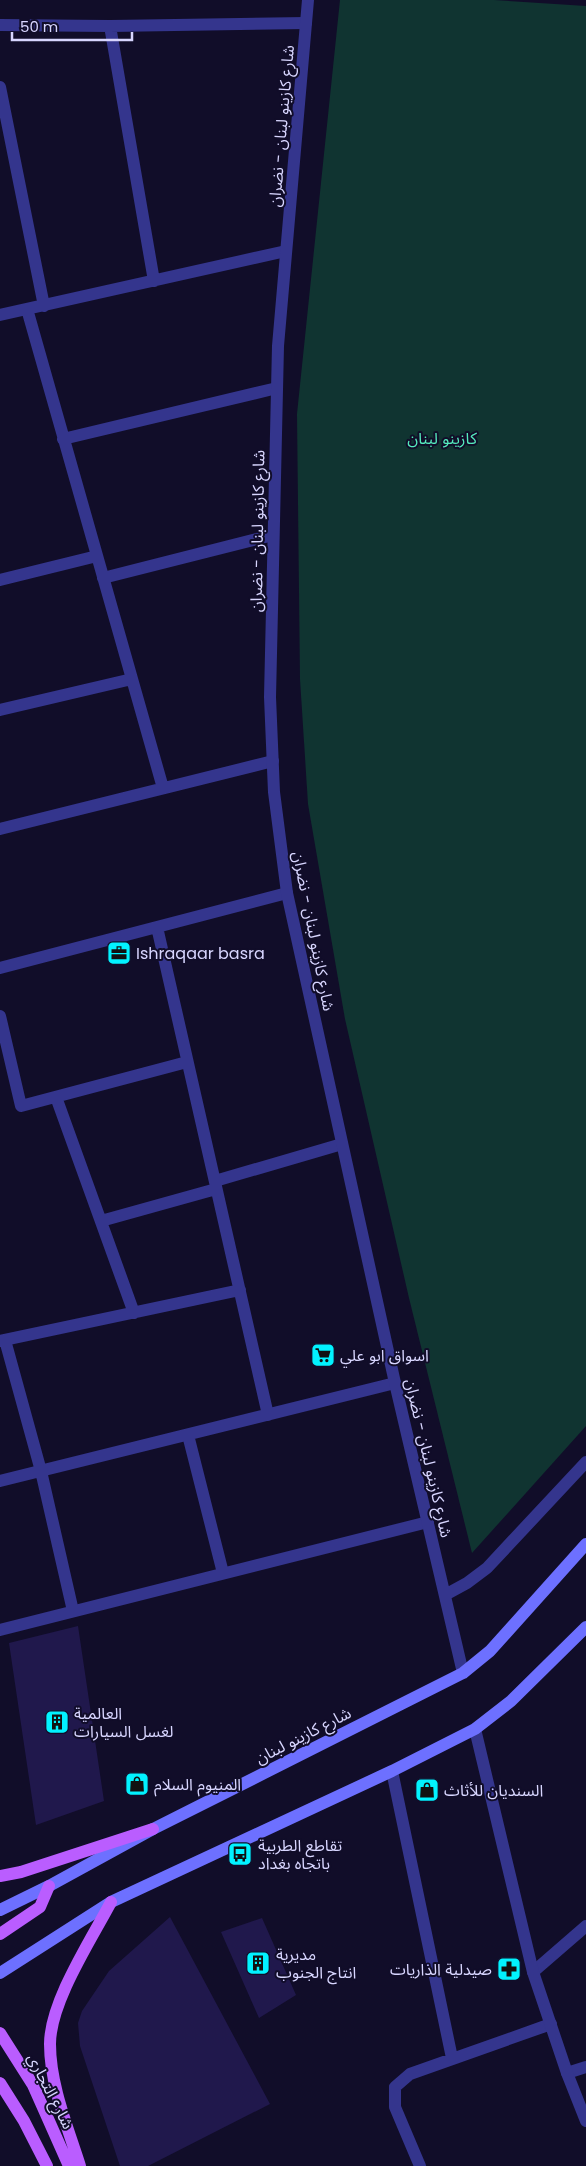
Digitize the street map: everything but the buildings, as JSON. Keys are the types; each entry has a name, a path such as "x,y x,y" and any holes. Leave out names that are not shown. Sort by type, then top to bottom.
{"main road":[{"name":"شارع كازينو لبنان","path":"0,1910 49,1886 153,1829 463,1673 490,1651 586,1544"},
{"path":"0,1973 111,1902 392,1771 475,1729 511,1701 586,1626"},
{"path":"0,1876 21,1872 153,1829"},
{"path":"0,1934 40,1907 49,1886"},
{"path":"80,2166 52,2070 51,2037 55,2015 70,1979 111,1902"},
{"name":"شارع التجاري","path":"0,2033 33,2085 69,2166"},
{"path":"0,2083 24,2121 47,2166"}],"street":[{"name":"شارع كازينو لبنان - نضران","path":"308,0 286,251 277,388 270,697 274,792 287,893 395,1383 463,1673"},
{"path":"0,25 110,26 306,22"},
{"path":"110,26 154,281"},
{"path":"0,87 44,306"},
{"path":"0,315 286,251"},
{"path":"27,309 163,788"},
{"path":"63,440 277,388"},
{"path":"103,578 274,535"},
{"path":"0,580 97,556"},
{"path":"0,710 132,679"},
{"path":"0,829 272,761"},
{"path":"0,968 287,893"},
{"path":"157,927 268,1414"},
{"path":"0,1016 20,1106 187,1062"},
{"path":"56,1097 134,1313"},
{"path":"101,1221 342,1144"},
{"path":"72,1611 41,1471 2,1340 240,1290"},
{"path":"0,1481 395,1383"},
{"path":"188,1434 224,1573"},
{"path":"445,1595 467,1583 487,1568 586,1462"},
{"path":"0,1630 428,1522"},
{"path":"475,1729 533,1972 567,2074 586,2121"},
{"path":"392,1771 452,2058"},
{"path":"533,1972 586,1926"},
{"path":"420,2166 394,2108 394,2087 410,2074 551,2024"},
{"path":"567,2074 586,2067"}],"green space":[{"name":"كازينو لبنان","path":"340,0 494,0 586,6 586,1426 472,1553 409,1298 345,1019 308,804 300,679 297,414"}],"place":[{"name":"Ishraqaar basra","path":"119,953"},
{"name":"اسواق ابو علي","path":"323,1355"},
{"name":"العالمية لغسل السيارات","path":"57,1722"},
{"name":"المنيوم السلام","path":"137,1784"},
{"name":"السنديان للأثاث","path":"427,1790"},
{"name":"تقاطع الطربية باتجاه بغداد","path":"240,1854"},
{"name":"مديرية انتاج الجنوب","path":"258,1963"},
{"name":"صيدلية الذاريات","path":"509,1969"}]}
